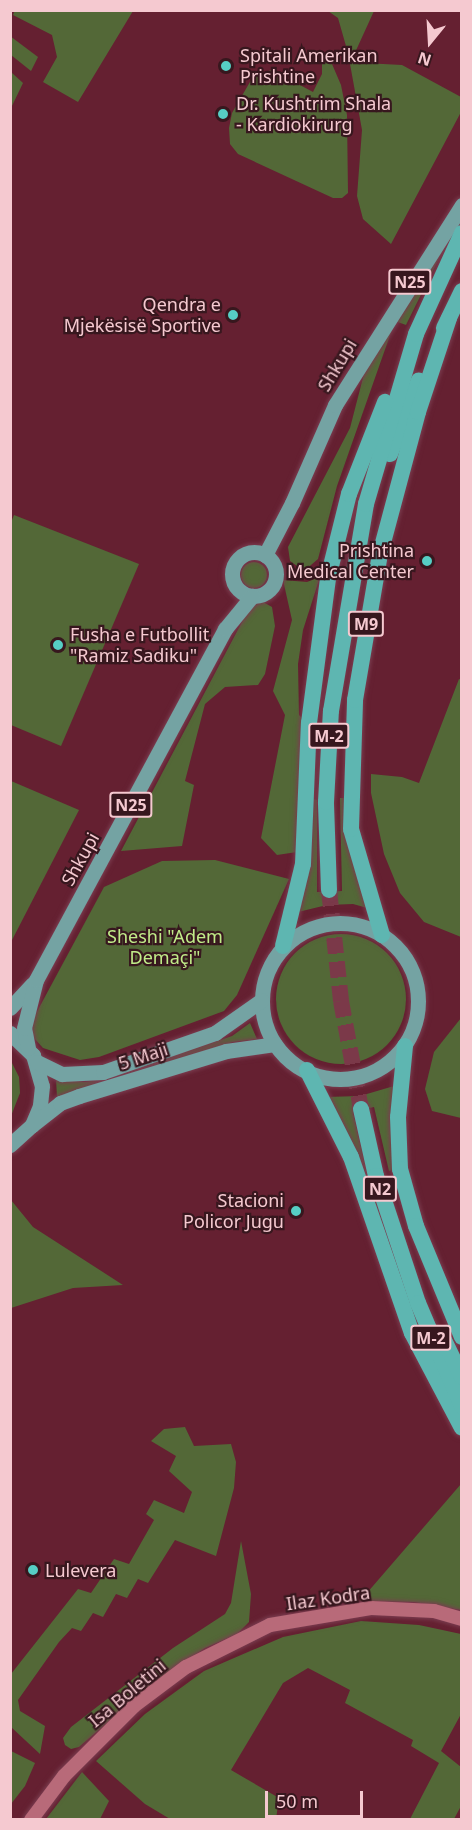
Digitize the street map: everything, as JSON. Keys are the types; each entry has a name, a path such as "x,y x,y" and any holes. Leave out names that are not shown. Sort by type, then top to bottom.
{"highway":[{"name":"M-2","path":"329,890 329,745 351,584 366,504 409,356 462,232"},
{"name":"M-2","path":"351,584 407,408 462,291"},
{"name":"M9","path":"382,935 351,829 355,700 380,554 449,318"},
{"name":"M9","path":"283,946 303,864 309,723 328,578 352,484 409,356"},
{"path":"405,1046 398,1117 400,1169 424,1246 462,1337"},
{"path":"307,1070 351,1156 412,1333 462,1428"},
{"name":"N2","path":"361,1109 376,1176 407,1267"},
{"name":"M-2","path":"407,1267 462,1377"},
{"name":"M-2","path":"407,1267 418,1303 462,1406"}],"main road":[{"name":"Shkupi","path":"265,555 292,503 326,423 362,361 462,205"},
{"name":"Shkupi","path":"28,1048 24,1028 36,980 225,629 252,596 269,591 275,581 275,566 265,555 247,553 237,560 232,570 236,586 225,629"},
{"path":"236,586 252,596"},
{"path":"335,923 359,926 382,935 402,953 420,1002 416,1027 405,1046 387,1064 360,1076 335,1078 307,1070 287,1058 275,1044 262,1000 271,963 283,946 309,929 335,923"},
{"name":"Shkupi","path":"10,1008 36,980"},
{"name":"5 Maji","path":"37,1062 62,1074 102,1072 215,1033 262,1000"},
{"path":"10,1033 28,1048 37,1062 42,1086 40,1106 32,1125"},
{"name":"5 Maji","path":"10,1145 60,1103 226,1051 275,1044"}],"street":[{"name":"Ilaz Kodra","path":"270,1625 371,1608 434,1611 462,1619"},
{"name":"Isa Boletini","path":"32,1820 64,1776 134,1706 186,1667 270,1625"}],"green space":[{"path":"15,10 133,11 78,102 43,82 57,57 52,35 13,15"},
{"path":"328,11 374,11 353,57 364,63 402,65 461,97 461,112 391,244 363,219 357,196 362,130 348,53 338,18"},
{"path":"10,36 38,57 31,71 11,55"},
{"path":"329,57 341,85 347,115 348,193 342,198 333,198 238,154 230,144 229,128 232,113 254,75 272,70 313,92 322,74 322,61"},
{"path":"11,72 23,83 11,108"},
{"path":"454,228 406,325 395,321 337,486 318,559 304,571 290,561 288,547 350,428 366,366"},
{"name":"Fusha e Futbollit \"Ramiz Sadiku\"","path":"14,515 139,564 61,746 11,725 10,525"},
{"path":"254,562 264,565 267,575 264,585 254,588 244,585 241,575 244,565"},
{"path":"320,577 303,630 298,664 299,715 303,719 297,852 277,855 261,838 285,715 273,691 292,620 283,580 307,582"},
{"path":"263,602 272,607 275,626 265,674 258,685 225,687 205,704 185,781 194,785 182,846 121,851 252,603"},
{"path":"459,679 462,680 461,937 424,922 400,893 384,854 371,793 371,774 402,777 419,783"},
{"path":"11,781 79,810 11,942"},
{"path":"340,798 344,798 371,909 353,904 327,905 298,912 313,799 317,800 317,892 342,891"},
{"name":"Sheshi \"Adem Demaçi\"","path":"215,860 289,879 237,995 224,1011 99,1057 80,1060 43,1048 33,1037 33,1019 104,887 162,861"},
{"path":"341,934 366,939 387,953 401,974 406,999 401,1024 387,1045 366,1059 341,1064 316,1059 295,1045 281,1024 276,999 281,974 295,953 316,939"},
{"path":"461,1018 461,1118 432,1111 425,1089 434,1052"},
{"path":"250,1023 257,1039 233,1042 57,1097 56,1079 85,1082 109,1078 232,1036"},
{"path":"11,1061 19,1077 20,1093 11,1116"},
{"path":"394,1086 394,1169 389,1171 374,1107 353,1112 367,1174 364,1175 326,1097 360,1096"},
{"path":"11,1200 33,1227 123,1285 73,1288 11,1308"},
{"path":"185,1427 194,1446 231,1444 236,1462 234,1488 216,1556 175,1540 148,1583 138,1579 127,1598 116,1594 103,1617 93,1613 81,1631 72,1628 59,1642 18,1700 20,1711 45,1726 40,1754 11,1727 11,1674 78,1589 91,1593 114,1559 129,1564 154,1520 146,1514 154,1500 184,1513 192,1492 169,1471 176,1456 151,1441 164,1429"},
{"path":"461,1484 461,1610 414,1602 360,1601"},
{"path":"241,1541 251,1594 249,1622 237,1634 205,1648 153,1683 79,1747 71,1749 65,1745 63,1738 71,1727 173,1648 225,1614 231,1603"},
{"path":"361,1621 419,1625 461,1634 461,1714 441,1751 461,1767 461,1806 454,1819 410,1819 439,1763 411,1746 413,1740 345,1703 350,1690 308,1668 283,1683 231,1770 279,1798 276,1819 170,1819 145,1804 96,1761 145,1714 204,1671 283,1637"},
{"path":"11,1751 35,1763 25,1786 11,1804"},
{"path":"82,1772 109,1801 100,1819 46,1819"}],"tunnel":[{"path":"329,890 341,1001 361,1109"}],"place":[{"name":"Spitali Amerikan Prishtine","path":"226,66"},
{"name":"Dr. Kushtrim Shala - Kardiokirurg","path":"223,114"},
{"name":"Qendra e Mjekësisë Sportive","path":"233,315"},
{"name":"Prishtina Medical Center","path":"427,561"},
{"name":"Fusha e Futbollit \"Ramiz Sadiku\"","path":"58,645"},
{"name":"Stacioni Policor Jugu","path":"296,1211"},
{"name":"Lulevera","path":"33,1570"}]}
